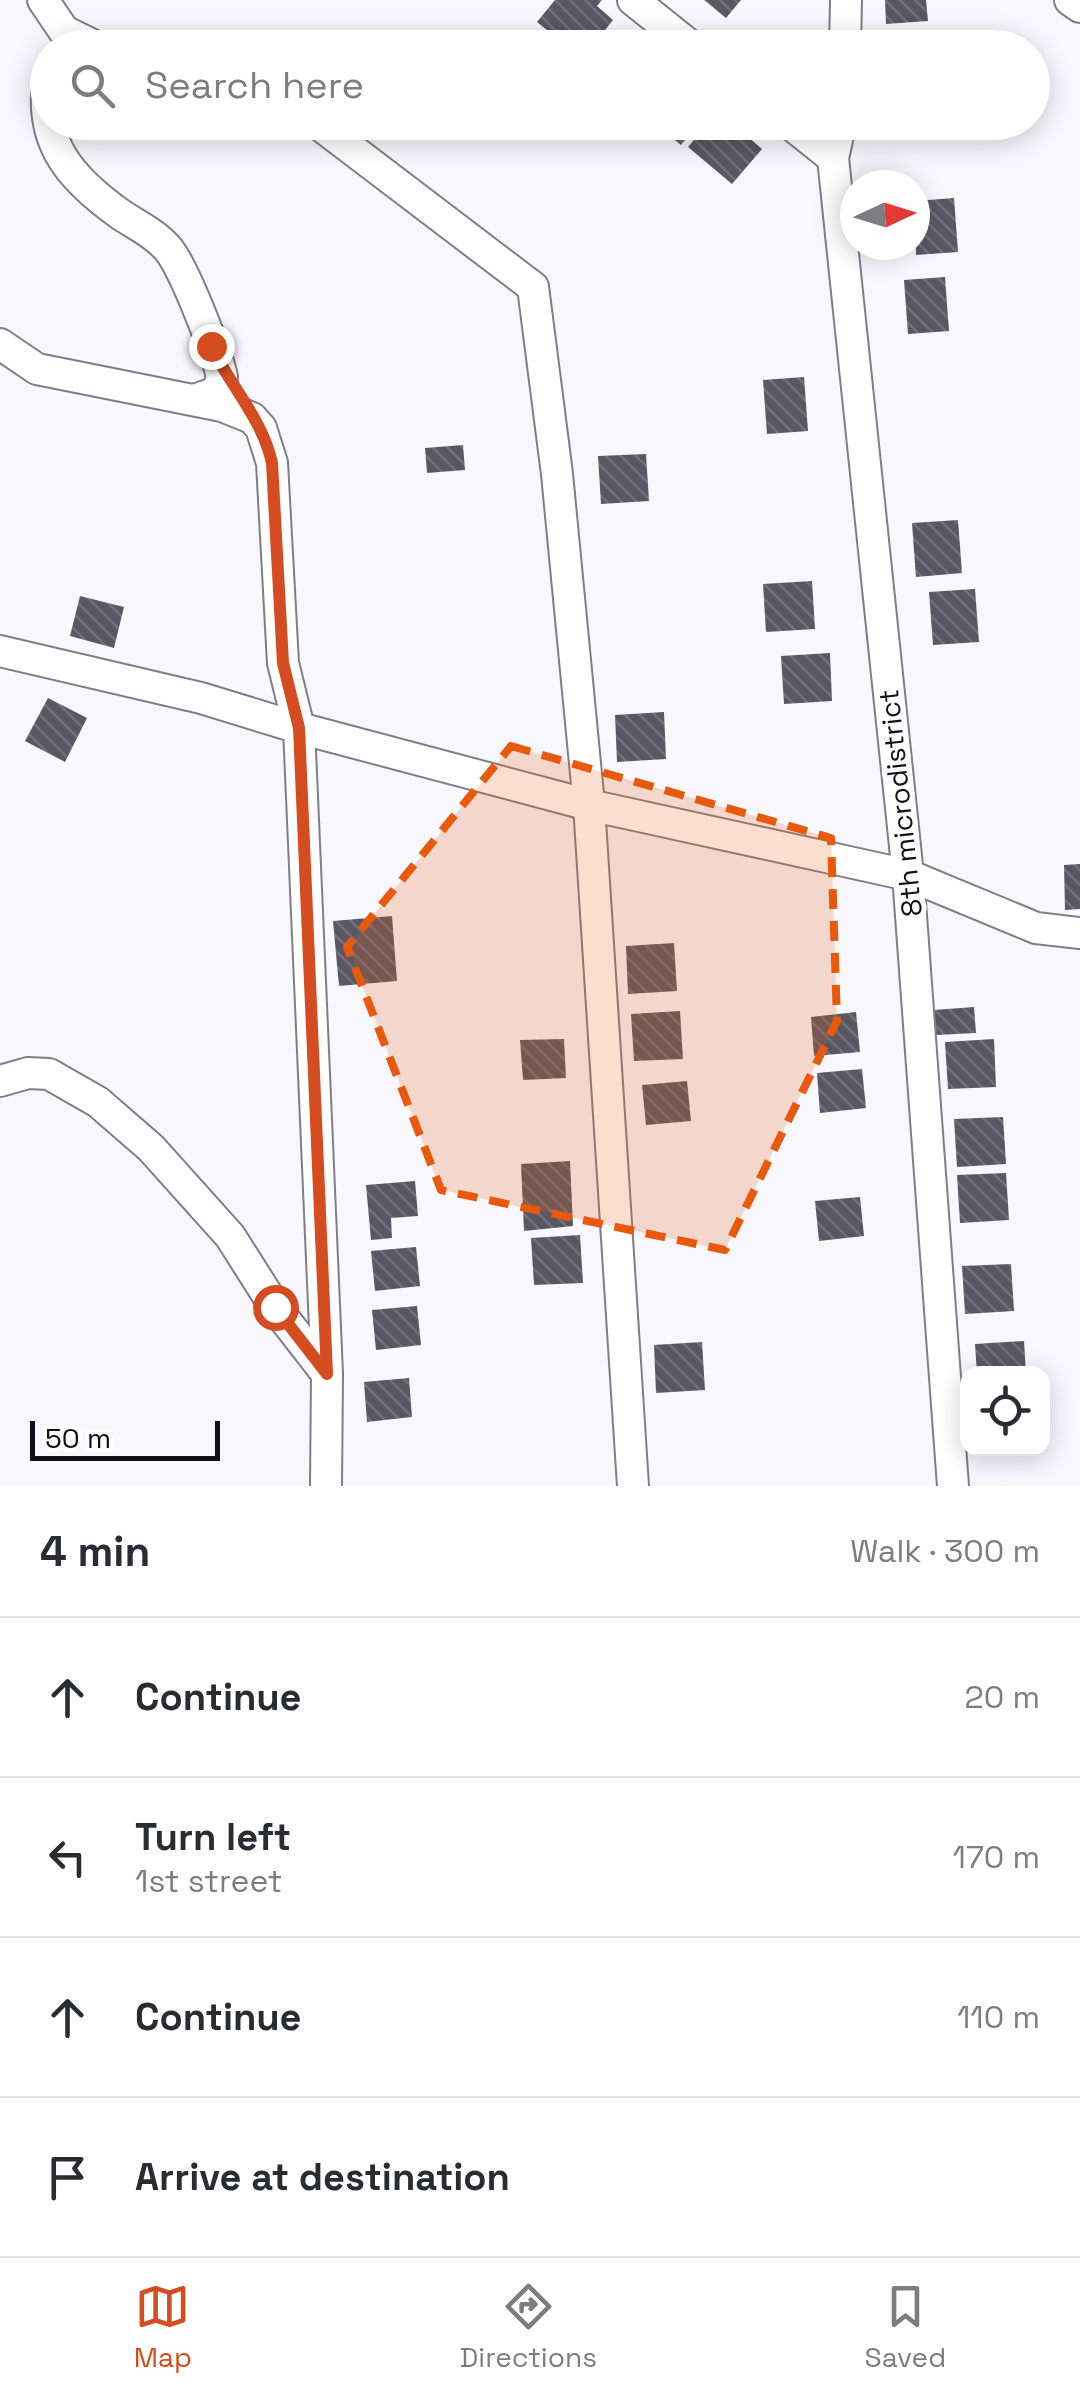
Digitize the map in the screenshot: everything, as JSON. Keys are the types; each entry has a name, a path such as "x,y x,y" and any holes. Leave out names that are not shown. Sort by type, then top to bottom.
{"street":[{"path":"43,0 46,30"},
{"path":"43,0 63,30"},
{"path":"633,0 670,30"},
{"path":"846,0 846,30"},
{"path":"1070,0 1080,7"},
{"path":"51,140 59,154 104,202 167,248 178,264 219,361 264,434 272,463 283,663 299,728 327,1374 326,1486"},
{"path":"340,140 534,288 557,474 589,806 632,1486"},
{"path":"810,140 833,158"},
{"name":"8th microdistrict","path":"837,140 833,158 908,874 953,1486"},
{"path":"0,344 37,369 222,406 252,418"},
{"path":"194,400 208,397 221,387 219,361"},
{"path":"0,651 201,698 589,806 908,874 1036,928 1080,933"},
{"path":"0,1080 28,1073 49,1074 98,1102 151,1148 230,1236 275,1307 327,1374"}],"highlighted area":[{"path":"511,746 831,838 837,1021 725,1250 441,1190 347,947"}],"building":[{"path":"555,0 602,0 597,6 613,20 605,30 547,30 537,22"},
{"path":"704,0 741,0 726,18"},
{"path":"885,0 926,0 928,21 886,24"},
{"path":"694,140 752,140 762,149 732,184 688,147"},
{"path":"954,198 958,252 930,254 930,200"},
{"path":"945,277 949,331 908,334 904,280"},
{"path":"804,377 808,431 767,434 763,380"},
{"path":"463,445 465,470 427,473 425,448"},
{"path":"646,454 649,501 601,504 598,456"},
{"path":"958,520 962,573 916,577 912,523"},
{"path":"812,581 815,629 766,632 763,584"},
{"path":"975,589 979,642 933,645 929,592"},
{"path":"80,596 124,607 114,648 70,636"},
{"path":"830,653 832,701 784,704 781,656"},
{"path":"48,698 87,718 65,762 25,741"},
{"path":"664,712 666,759 617,762 615,715"},
{"path":"1080,864 1080,909 1065,910 1064,865"},
{"path":"392,916 397,981 339,986 333,921"},
{"path":"674,943 677,991 628,994 626,946"},
{"path":"974,1007 976,1033 936,1035 934,1010"},
{"path":"680,1011 683,1059 634,1061 631,1014"},
{"path":"856,1012 860,1052 814,1056 811,1017"},
{"path":"564,1039 566,1078 523,1080 520,1040"},
{"path":"994,1039 996,1087 948,1089 945,1042"},
{"path":"862,1069 866,1108 820,1113 817,1073"},
{"path":"687,1081 691,1121 646,1125 642,1085"},
{"path":"1003,1117 1006,1164 957,1167 954,1119"},
{"path":"570,1161 573,1226 524,1231 521,1164"},
{"path":"1006,1173 1009,1220 960,1223 957,1175"},
{"path":"415,1181 418,1216 391,1218 392,1238 371,1240 366,1185"},
{"path":"860,1197 864,1236 819,1241 815,1201"},
{"path":"580,1235 583,1283 534,1285 531,1238"},
{"path":"416,1247 420,1286 375,1291 371,1251"},
{"path":"1011,1264 1014,1311 965,1314 962,1266"},
{"path":"417,1306 421,1345 376,1350 372,1310"},
{"path":"1024,1341 1026,1366 976,1366 975,1344"},
{"path":"702,1342 705,1390 656,1393 654,1345"},
{"path":"409,1378 412,1417 367,1422 364,1382"}],"route":[{"path":"211,346 261,428 272,463 283,663 299,728 327,1374 275,1307"}]}
